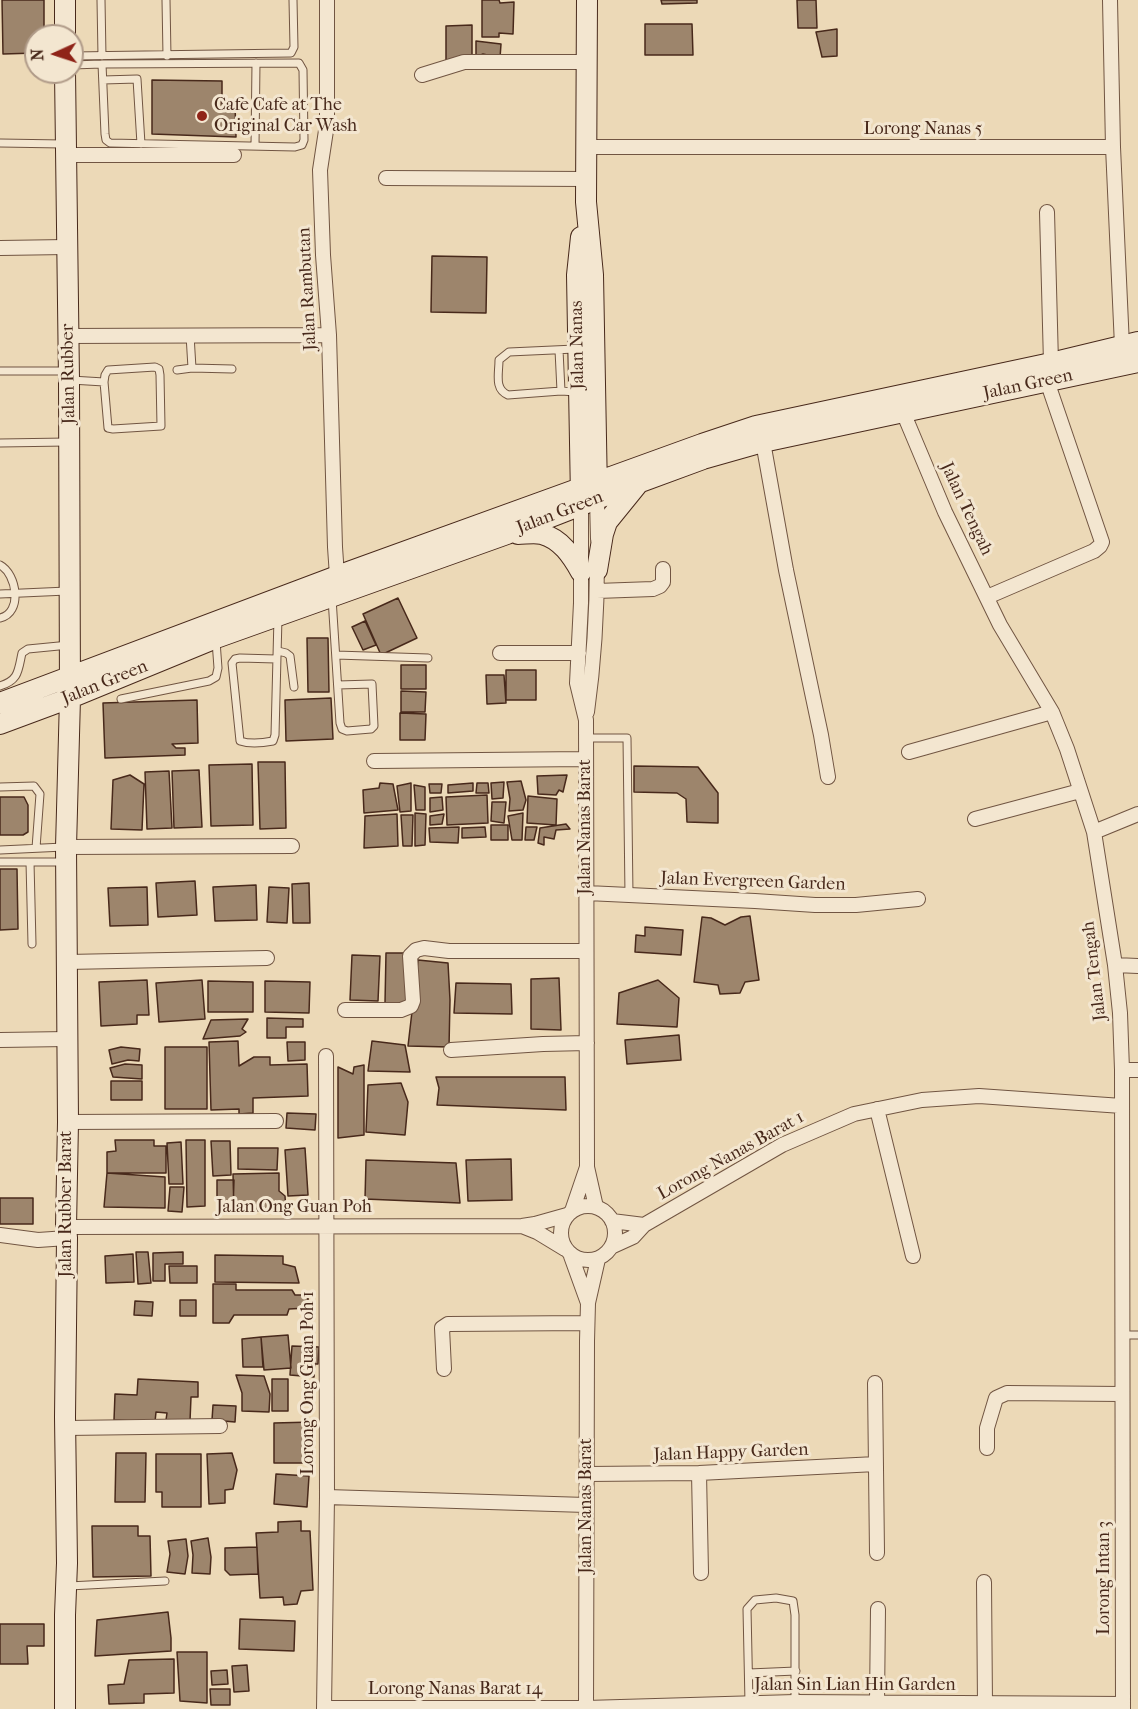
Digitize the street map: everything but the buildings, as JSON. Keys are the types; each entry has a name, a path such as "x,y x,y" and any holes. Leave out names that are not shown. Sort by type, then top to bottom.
{"main road":[{"path":"65,0 65,24"},
{"name":"Jalan Nanas","path":"587,0 586,201 593,275 589,494"},
{"name":"Jalan Rubber","path":"65,84 70,442 70,698"},
{"name":"Jalan Nanas","path":"586,201 568,350 570,392 589,494"},
{"name":"Jalan Green","path":"0,703 337,576 589,494 638,483 703,459 763,442 903,412 1049,372 1130,344"},
{"name":"Jalan Green","path":"0,724 216,638 507,534 589,494 702,444 756,426 1049,372 1138,362"},
{"path":"507,534 541,534 557,540 589,571 607,522 638,483"},
{"name":"Jalan Rubber Barat","path":"65,1709 68,1122 66,855 70,698"}],"street":[{"name":"Jalan Rambutan","path":"327,0 327,124 320,170 329,335 337,576"},
{"path":"1110,0 1113,147 1130,344"},
{"path":"422,75 464,62 586,62"},
{"name":"Lorong Nanas 5","path":"586,147 1113,147"},
{"path":"65,149 234,156"},
{"path":"386,178 586,179"},
{"path":"987,597 1094,551 1102,542 1049,372 1047,212"},
{"path":"0,248 66,247"},
{"path":"68,336 329,335"},
{"name":"Jalan Tengah","path":"903,412 945,512 1000,625 1052,712 1067,749 1094,831 1115,965 1120,1013 1123,1446"},
{"path":"763,442 786,570 828,777"},
{"path":"586,720 597,591 589,571 589,494"},
{"path":"597,591 653,589 663,582 663,569"},
{"name":"Jalan Nanas Barat","path":"589,571 577,683 586,720 587,1167 596,1207"},
{"path":"500,652 579,653"},
{"path":"909,752 1052,712"},
{"path":"374,761 586,759"},
{"path":"975,819 1080,791"},
{"path":"1094,831 1138,814"},
{"path":"66,855 292,846"},
{"name":"Jalan Evergreen Garden","path":"586,893 814,905 918,899"},
{"path":"345,1010 401,1010 411,1006 413,1001 411,956 416,950 424,948 449,951 586,951"},
{"path":"67,962 267,958"},
{"path":"1115,965 1138,966"},
{"path":"0,1040 68,1039"},
{"path":"451,1050 531,1044 587,1043"},
{"name":"Lorong Ong Guan Poh 1","path":"324,1708 327,1497 326,1056"},
{"path":"1122,1070 1138,1070"},
{"name":"Lorong Nanas Barat 1","path":"611,1247 633,1237 644,1225 797,1137 854,1114 922,1100 980,1096 1122,1106"},
{"path":"877,1109 913,1256"},
{"path":"68,1122 276,1121"},
{"name":"Jalan Nanas Barat","path":"569,1213 587,1167"},
{"path":"587,1206 596,1207 606,1213 615,1230 615,1239 606,1254 589,1261 580,1260 568,1252 561,1239 560,1229 569,1213 587,1206"},
{"name":"Jalan Ong Guan Poh","path":"0,1235 38,1240 66,1232 327,1226 522,1226 569,1213"},
{"path":"612,1221 644,1225"},
{"name":"Jalan Ong Guan Poh","path":"522,1226 537,1232 568,1252"},
{"name":"Jalan Nanas Barat","path":"568,1252 588,1304"},
{"name":"Jalan Nanas Barat","path":"586,1709 587,1323 588,1304 598,1259"},
{"path":"444,1369 442,1328 448,1324 587,1323"},
{"path":"876,1383 877,1553"},
{"path":"987,1448 987,1428 996,1398 1007,1393 1122,1394"},
{"path":"66,1428 220,1426"},
{"path":"1123,1446 1138,1446"},
{"name":"Lorong Intan 3","path":"1123,1446 1123,1707"},
{"name":"Jalan Happy Garden","path":"587,1474 699,1473 876,1464"},
{"path":"699,1473 701,1573"},
{"path":"327,1497 586,1504"},
{"path":"984,1582 985,1705"},
{"path":"877,1703 878,1609"},
{"name":"Jalan Sin Lian Hin Garden","path":"586,1709 795,1702 1123,1707"},
{"name":"Lorong Nanas Barat 14","path":"324,1708 586,1709"}],"lane":[{"path":"84,58 102,60 137,64 299,63 303,70 304,140 302,145 295,147 110,143 106,140 102,60 101,0"},
{"path":"166,0 167,56"},
{"path":"84,63 167,56 291,53 294,47 294,0"},
{"path":"255,146 256,63"},
{"path":"137,64 141,144"},
{"path":"103,80 137,79"},
{"path":"0,143 65,149"},
{"path":"190,335 192,368"},
{"path":"568,350 509,352 499,360 499,387 508,395 570,392"},
{"path":"159,369 161,426 108,428 104,382 108,370 159,369"},
{"path":"177,370 232,369"},
{"path":"0,371 69,376 104,382"},
{"path":"0,442 70,442"},
{"path":"0,565 13,579 15,593 11,612 0,618"},
{"path":"0,594 70,591"},
{"path":"332,596 340,723 342,729 347,731 371,729 374,726 372,684 338,685"},
{"path":"278,616 277,655 276,735 273,741 245,743 240,741 232,663 235,659 277,655 286,653 290,656 294,687"},
{"path":"121,699 209,681 216,677 218,668 216,638"},
{"path":"0,686 12,682 16,676 22,653 28,649 69,645"},
{"path":"336,655 428,658"},
{"path":"586,738 627,738 629,895"},
{"path":"0,787 34,786 40,794 36,848"},
{"path":"0,850 36,848 66,855"},
{"path":"0,862 30,862 66,855"},
{"path":"30,862 32,944"},
{"path":"1123,1335 1138,1335"},
{"path":"66,1586 165,1581"},
{"path":"748,1703 747,1609 755,1600 776,1598 793,1601 795,1702"},
{"path":"749,1673 796,1671"}],"place":[{"name":"Cafe Cafe at The Original Car Wash","path":"202,116"}]}
